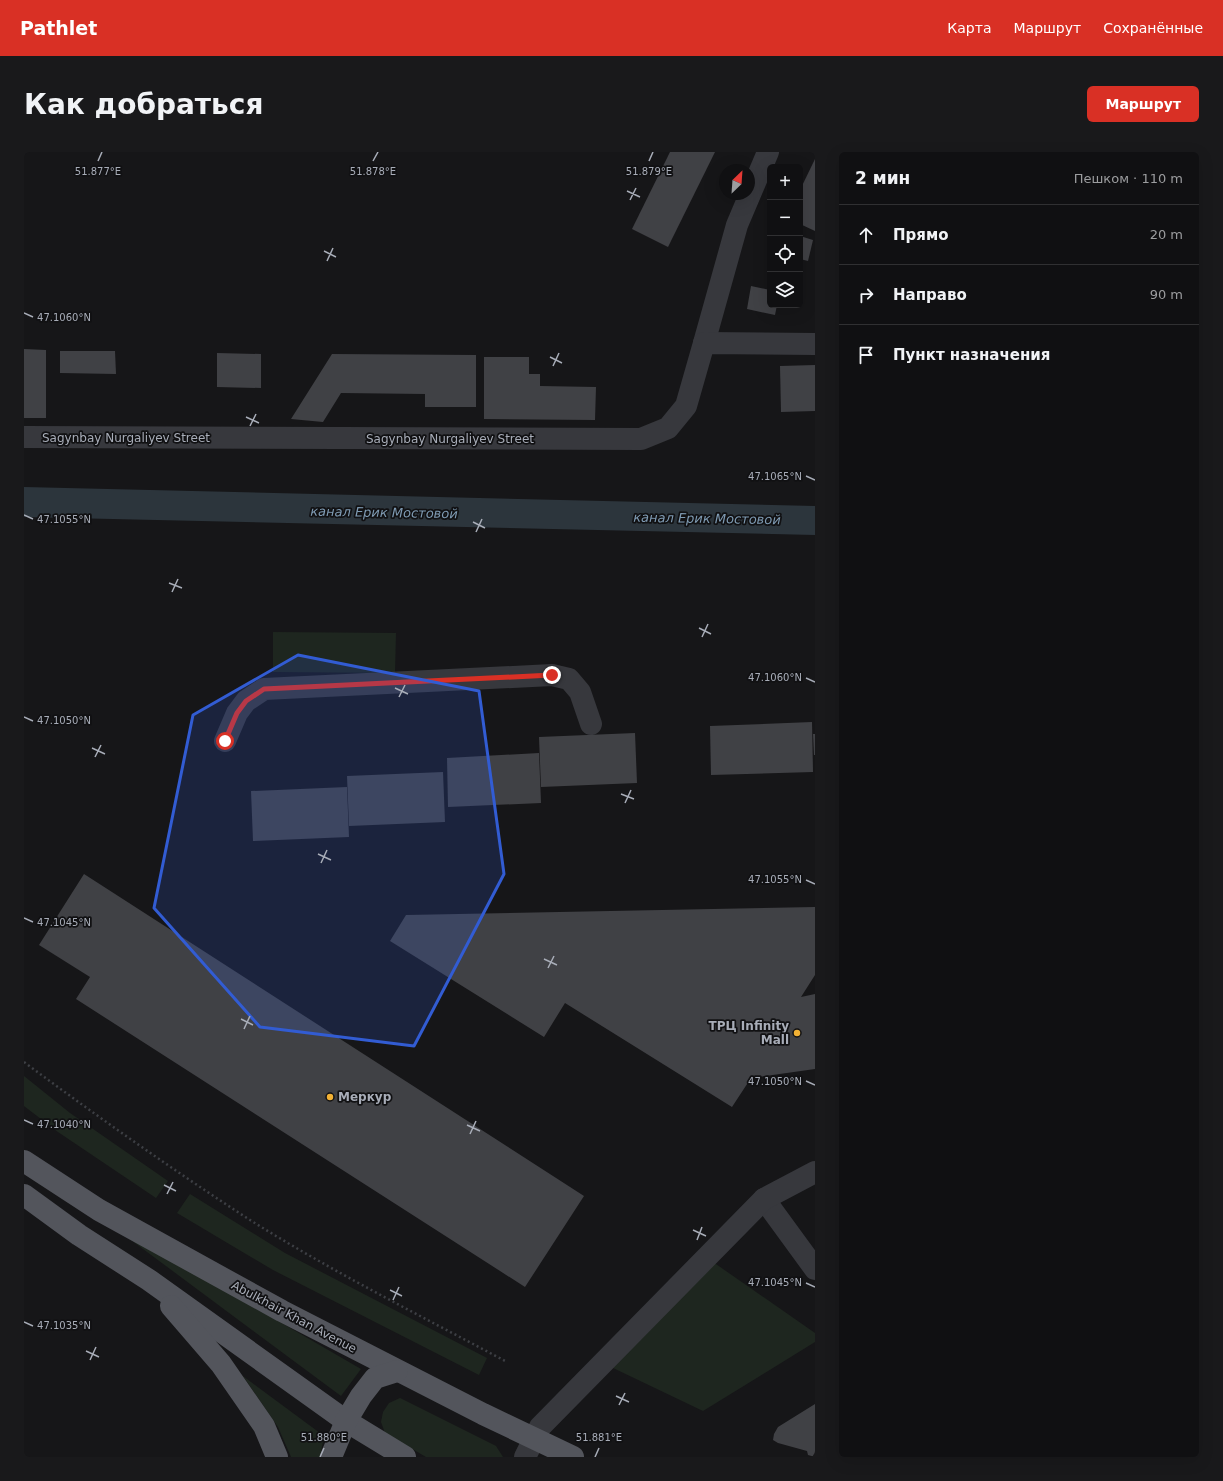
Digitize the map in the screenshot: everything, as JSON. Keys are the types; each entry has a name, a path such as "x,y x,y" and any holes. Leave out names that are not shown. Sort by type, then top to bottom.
{"main road":[{"name":"Abulkhair Khan Avenue","path":"24,1162 99,1210 282,1311 397,1371 529,1448 573,1457"},
{"path":"24,1195 79,1235 149,1280 346,1421 405,1457"},
{"path":"149,1280 221,1364 264,1426 277,1457"},
{"path":"331,1457 346,1421 361,1396 375,1378 397,1371"}],"street":[{"name":"Sagynbay Nurgaliyev Street","path":"24,437 641,439 668,428 686,406 737,225 768,152"},
{"path":"704,343 815,344"},
{"path":"225,741 237,713 246,701 264,689 552,675 569,679 580,692 591,724"},
{"path":"529,1448 540,1427 764,1199 815,1172"},
{"path":"764,1199 815,1269"}],"path":[{"path":"24,1062 97,1116 251,1220 349,1278 507,1362"}],"highlighted area":[{"path":"298,655 479,691 504,874 414,1046 260,1027 154,908 193,715"}],"shaded area":[{"path":"273,632 396,633 395,673 273,672"},
{"path":"24,1076 70,1113 168,1181 156,1198 58,1132 24,1106"},
{"path":"190,1194 285,1253 487,1358 479,1375 273,1270 177,1213"},
{"path":"104,1220 361,1369 341,1396"},
{"path":"713,1262 815,1333 815,1342 703,1411 611,1367"},
{"path":"243,1376 324,1436 320,1457 291,1457 278,1427"},
{"path":"400,1398 496,1446 503,1457 426,1457 385,1433 381,1422 383,1412 389,1403"}],"water":[{"name":"канал Ерик Мостовой","path":"24,487 815,506 815,535 24,517"}],"building":[{"path":"670,152 715,152 668,247 632,229"},
{"path":"815,159 815,231 803,225 803,184"},
{"path":"803,237 813,240 808,261 803,260"},
{"path":"751,286 767,289 767,308 776,308 775,315 747,309"},
{"path":"24,349 46,350 46,418 24,418"},
{"path":"60,351 115,351 116,374 60,373"},
{"path":"217,353 261,354 261,388 217,387"},
{"path":"332,354 476,355 476,407 425,407 425,394 341,393 323,422 291,419"},
{"path":"484,357 529,357 529,374 540,374 540,386 596,387 595,420 484,419"},
{"path":"815,365 815,411 781,412 780,366"},
{"path":"812,722 813,772 711,775 710,726"},
{"path":"635,733 637,783 541,787 539,737"},
{"path":"813,734 815,734 815,755 814,755"},
{"path":"539,753 541,803 448,807 447,758"},
{"path":"443,772 445,822 349,826 347,776"},
{"path":"347,787 349,837 253,841 251,791"},
{"name":"Меркур","path":"84,874 584,1196 525,1287 76,999 90,977 39,945"},
{"path":"815,907 815,975 801,997 815,994 815,1069 751,1078 732,1107 565,1003 544,1037 390,941 406,915"},
{"path":"815,1404 815,1457 808,1455 807,1451 778,1443 773,1440 774,1434 778,1427"}],"place":[{"name":"ТРЦ Infinity Mall","path":"797,1033"},
{"name":"Меркур","path":"330,1097"}],"route":[{"path":"225,741 237,713 246,701 264,689 552,675"}]}
